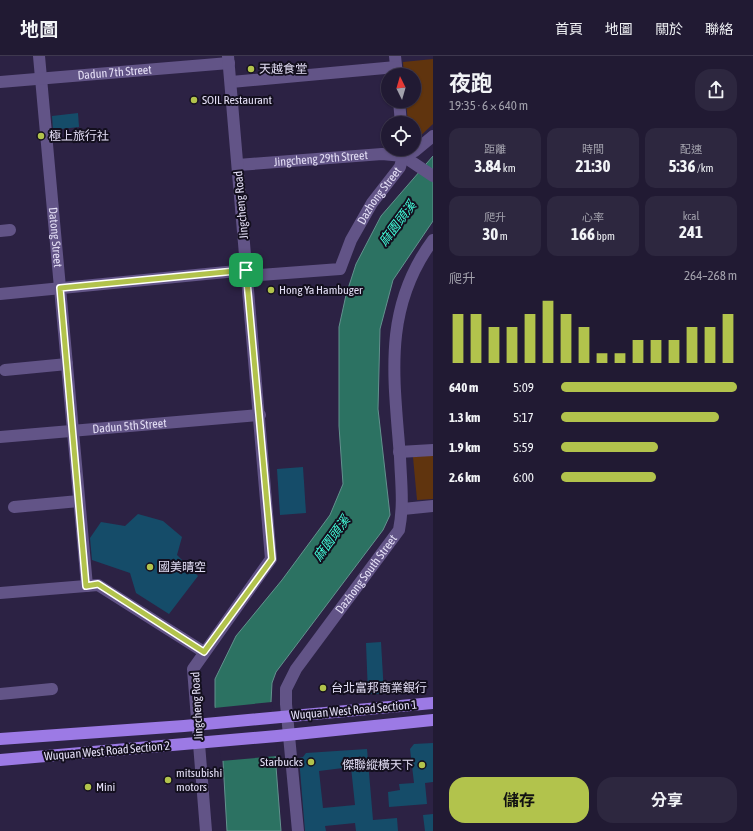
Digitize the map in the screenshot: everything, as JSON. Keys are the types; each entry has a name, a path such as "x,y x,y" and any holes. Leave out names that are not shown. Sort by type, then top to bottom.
{"main road":[{"name":"Wuquan West Road Section 1","path":"213,723 433,703"},
{"name":"Wuquan West Road Section 1","path":"214,742 433,720"},
{"name":"Wuquan West Road Section 2","path":"0,739 213,723"},
{"name":"Wuquan West Road Section 2","path":"0,760 214,742"}],"street":[{"name":"Datong Street","path":"39,56 86,586"},
{"name":"Dadun 7th Street","path":"0,82 229,59"},
{"name":"Jingcheng Road","path":"206,831 193,669 272,559 229,59"},
{"path":"231,82 396,66"},
{"name":"Dazhong Street","path":"421,146 433,136"},
{"name":"Jingcheng 29th Street","path":"238,166 381,154"},
{"name":"Dazhong Street","path":"246,270 260,275 340,269 351,240 372,203 400,167 402,156"},
{"path":"408,156 433,176"},
{"name":"Dazhong South Street","path":"298,831 281,717 286,689 296,669 399,530 403,509 394,391 395,339 407,284 433,240"},
{"path":"0,294 246,270"},
{"path":"5,370 67,364"},
{"name":"Dadun 5th Street","path":"0,437 260,415"},
{"path":"399,452 433,450"},
{"path":"14,507 79,501"},
{"path":"403,509 433,506"},
{"path":"0,594 98,584 204,652"},
{"path":"0,694 52,689"}],"shaded area":[{"path":"433,59 433,124 421,135 421,116 407,116 407,108 421,108 421,68 403,68 403,62"},
{"path":"433,455 433,499 417,500 413,457"}],"water":[{"name":"麻園頭溪","path":"433,156 433,221 393,280 380,329 378,409 390,515 383,530 276,672 272,683 271,702 281,831 227,831 223,761 215,706 215,679 236,636 282,580 330,515 343,484 339,426 339,327 346,295 356,264 381,216"}],"pier":[{"path":"272,702 277,756 221,761 214,708"}],"building":[{"path":"78,113 79,127 53,130 52,116"},
{"path":"303,467 306,513 280,515 277,469"},
{"name":"國美晴空","path":"138,514 163,521 182,537 177,555 198,576 169,614 136,593 130,573 92,560 90,538 101,522 125,526"},
{"path":"381,642 384,694 368,694 366,643"},
{"path":"433,743 433,782 425,783 427,804 389,807 388,792 400,790 399,784 414,783 410,749 414,744"},
{"path":"367,749 373,820 397,818 398,831 356,831 355,823 325,826 326,831 305,831 299,758 303,757 306,753","holes":["351,767 355,805 323,808 319,771"]},
{"path":"433,814 433,831 425,831 423,815"}],"place":[{"name":"天越食堂","path":"251,69"},
{"name":"SOIL Restaurant","path":"194,100"},
{"name":"極上旅行社","path":"41,136"},
{"name":"Hong Ya Hambuger","path":"271,290"},
{"name":"國美晴空","path":"150,567"},
{"name":"台北富邦商業銀行","path":"323,688"},
{"name":"Starbucks","path":"311,762"},
{"name":"傑聯縱橫天下","path":"422,765"},
{"name":"mitsubishi motors","path":"168,780"},
{"name":"Mini","path":"88,787"}],"route":[{"path":"246,270 272,559 204,652 98,584 86,586 60,288 246,270"}]}
